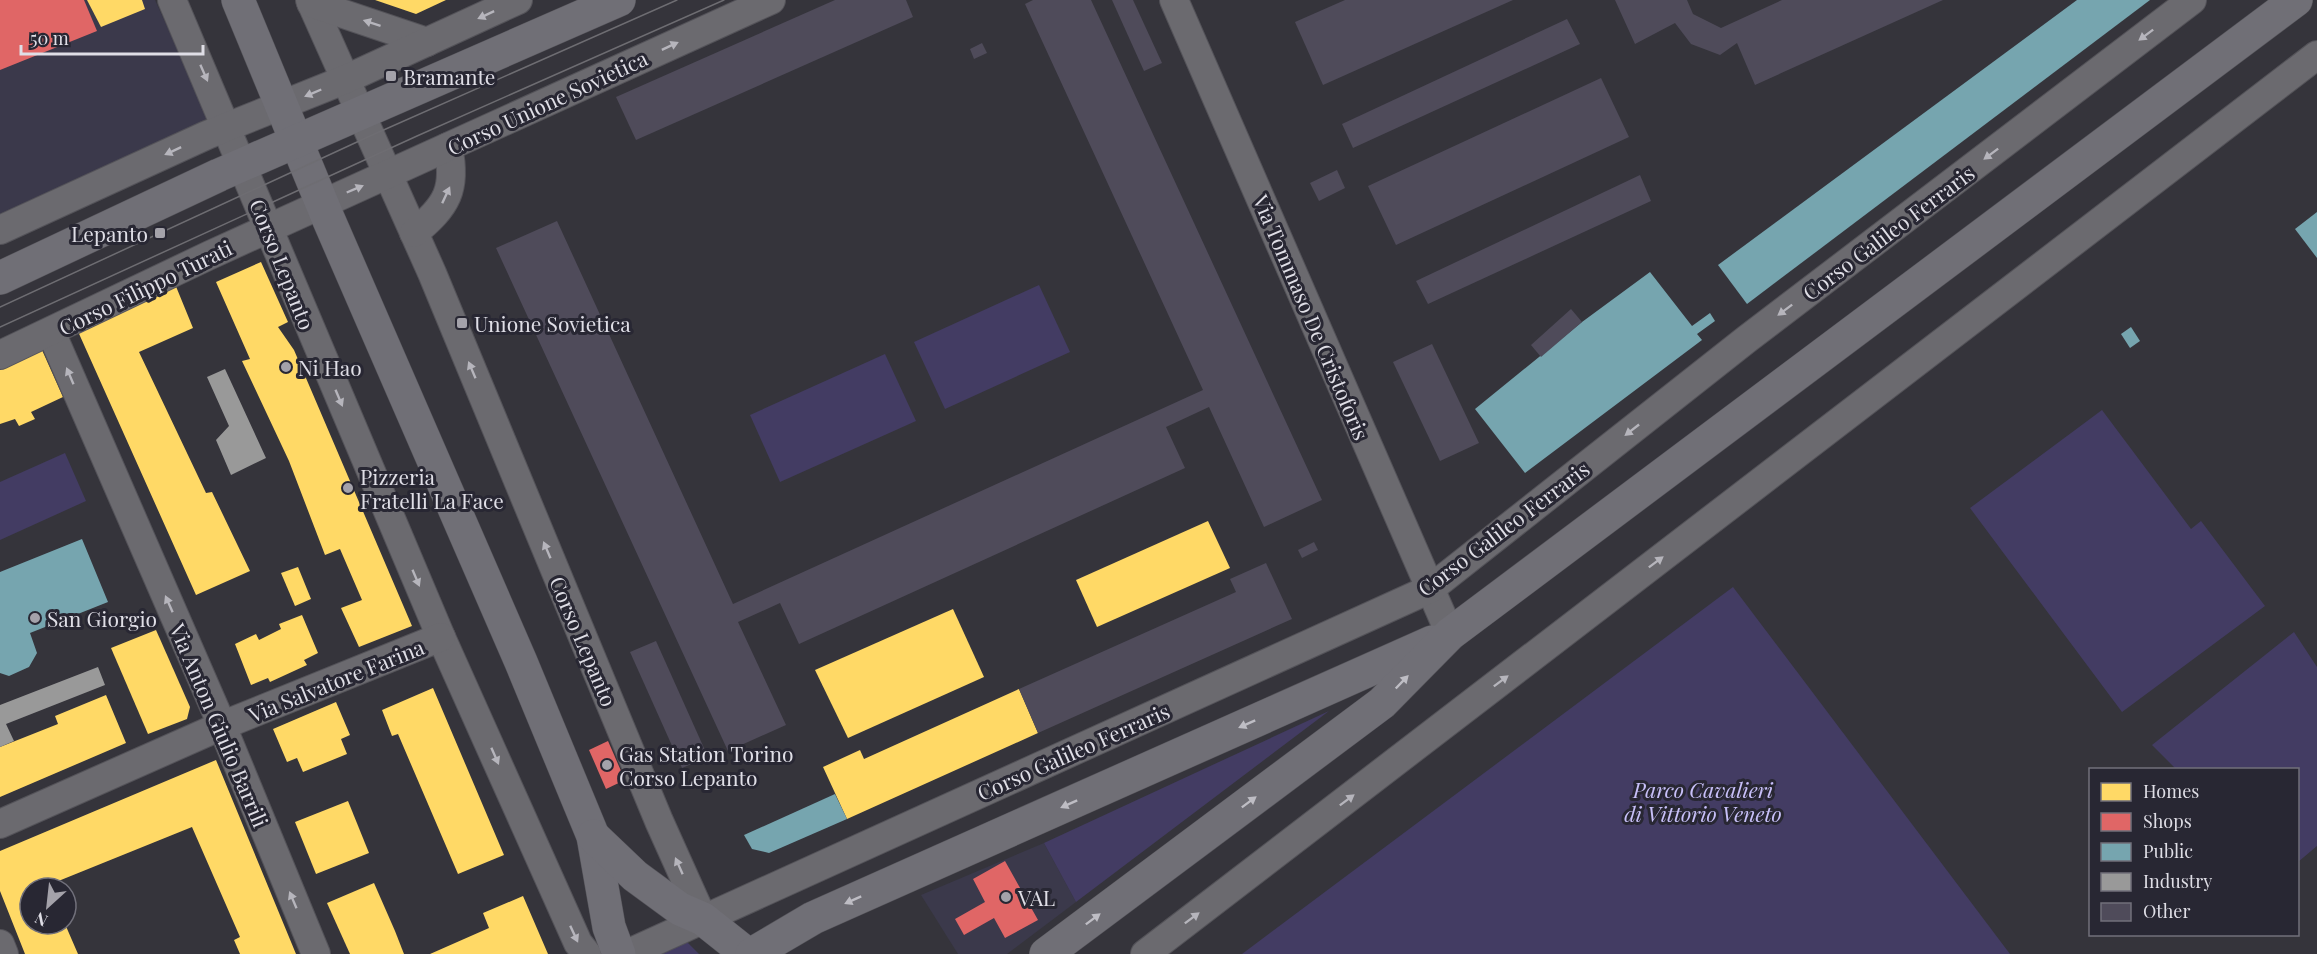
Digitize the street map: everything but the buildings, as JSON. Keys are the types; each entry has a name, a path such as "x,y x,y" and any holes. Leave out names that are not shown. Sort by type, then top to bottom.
{"main road":[{"path":"238,0 322,204 521,662 593,836 609,927 618,954"},
{"path":"0,278 243,165 619,0"},
{"path":"1046,954 1382,703 1450,634 2296,0"},
{"path":"752,954 813,918 1450,634"},
{"path":"593,836 635,876 680,909 703,919 747,954"}],"street":[{"name":"Corso Lepanto","path":"172,0 441,637 578,943 586,954"},
{"path":"0,230 226,127 344,80 519,0"},
{"name":"Corso Unione Sovietica","path":"322,204 771,0"},
{"name":"Via Tommaso De Cristoforis","path":"1174,0 1450,634"},
{"name":"Corso Galileo Ferraris","path":"627,954 1430,589 1748,339 2192,0"},
{"name":"Corso Lepanto","path":"310,1 414,233 659,822 703,919"},
{"path":"310,1 427,42"},
{"path":"1145,954 2317,55"},
{"path":"414,233 441,207 451,187 454,174 448,147"},
{"name":"Corso Filippo Turati","path":"0,355 322,204"},
{"name":"Via Anton Giulio Barrili","path":"51,332 221,726 316,954"},
{"name":"Via Salvatore Farina","path":"0,824 221,726 441,637"},
{"path":"0,944 4,954"}],"shaded area":[{"path":"0,0 155,0 209,118 0,221"},
{"path":"1044,843 1076,902 1007,954 958,954 921,895"}],"green space":[{"path":"1039,285 1070,352 945,409 914,342"},
{"path":"885,354 916,421 780,482 750,415"},
{"path":"2102,410 2191,529 2201,521 2265,606 2122,712 1970,508"},
{"path":"65,453 86,501 0,540 0,482"},
{"name":"Parco Cavalieri di Vittorio Veneto","path":"1733,587 2010,954 1242,954"},
{"path":"2294,632 2317,667 2317,846 2299,861 2299,768 2175,768 2152,745"},
{"path":"1329,711 1076,902 1044,843"},
{"path":"687,942 699,954 657,954"}],"tram line":[{"path":"0,307 370,136 677,0"},
{"path":"0,327 417,136 724,0"}],"place":[{"name":"Bramante","path":"391,76"},
{"name":"Lepanto","path":"160,233"},
{"name":"Unione Sovietica","path":"462,323"},
{"name":"Ni Hao","path":"286,367"},
{"name":"Pizzeria Fratelli La Face","path":"348,488"},
{"name":"San Giorgio","path":"35,618"},
{"name":"Gas Station Torino Corso Lepanto","path":"607,765"},
{"name":"VAL","path":"1006,897"}]}
